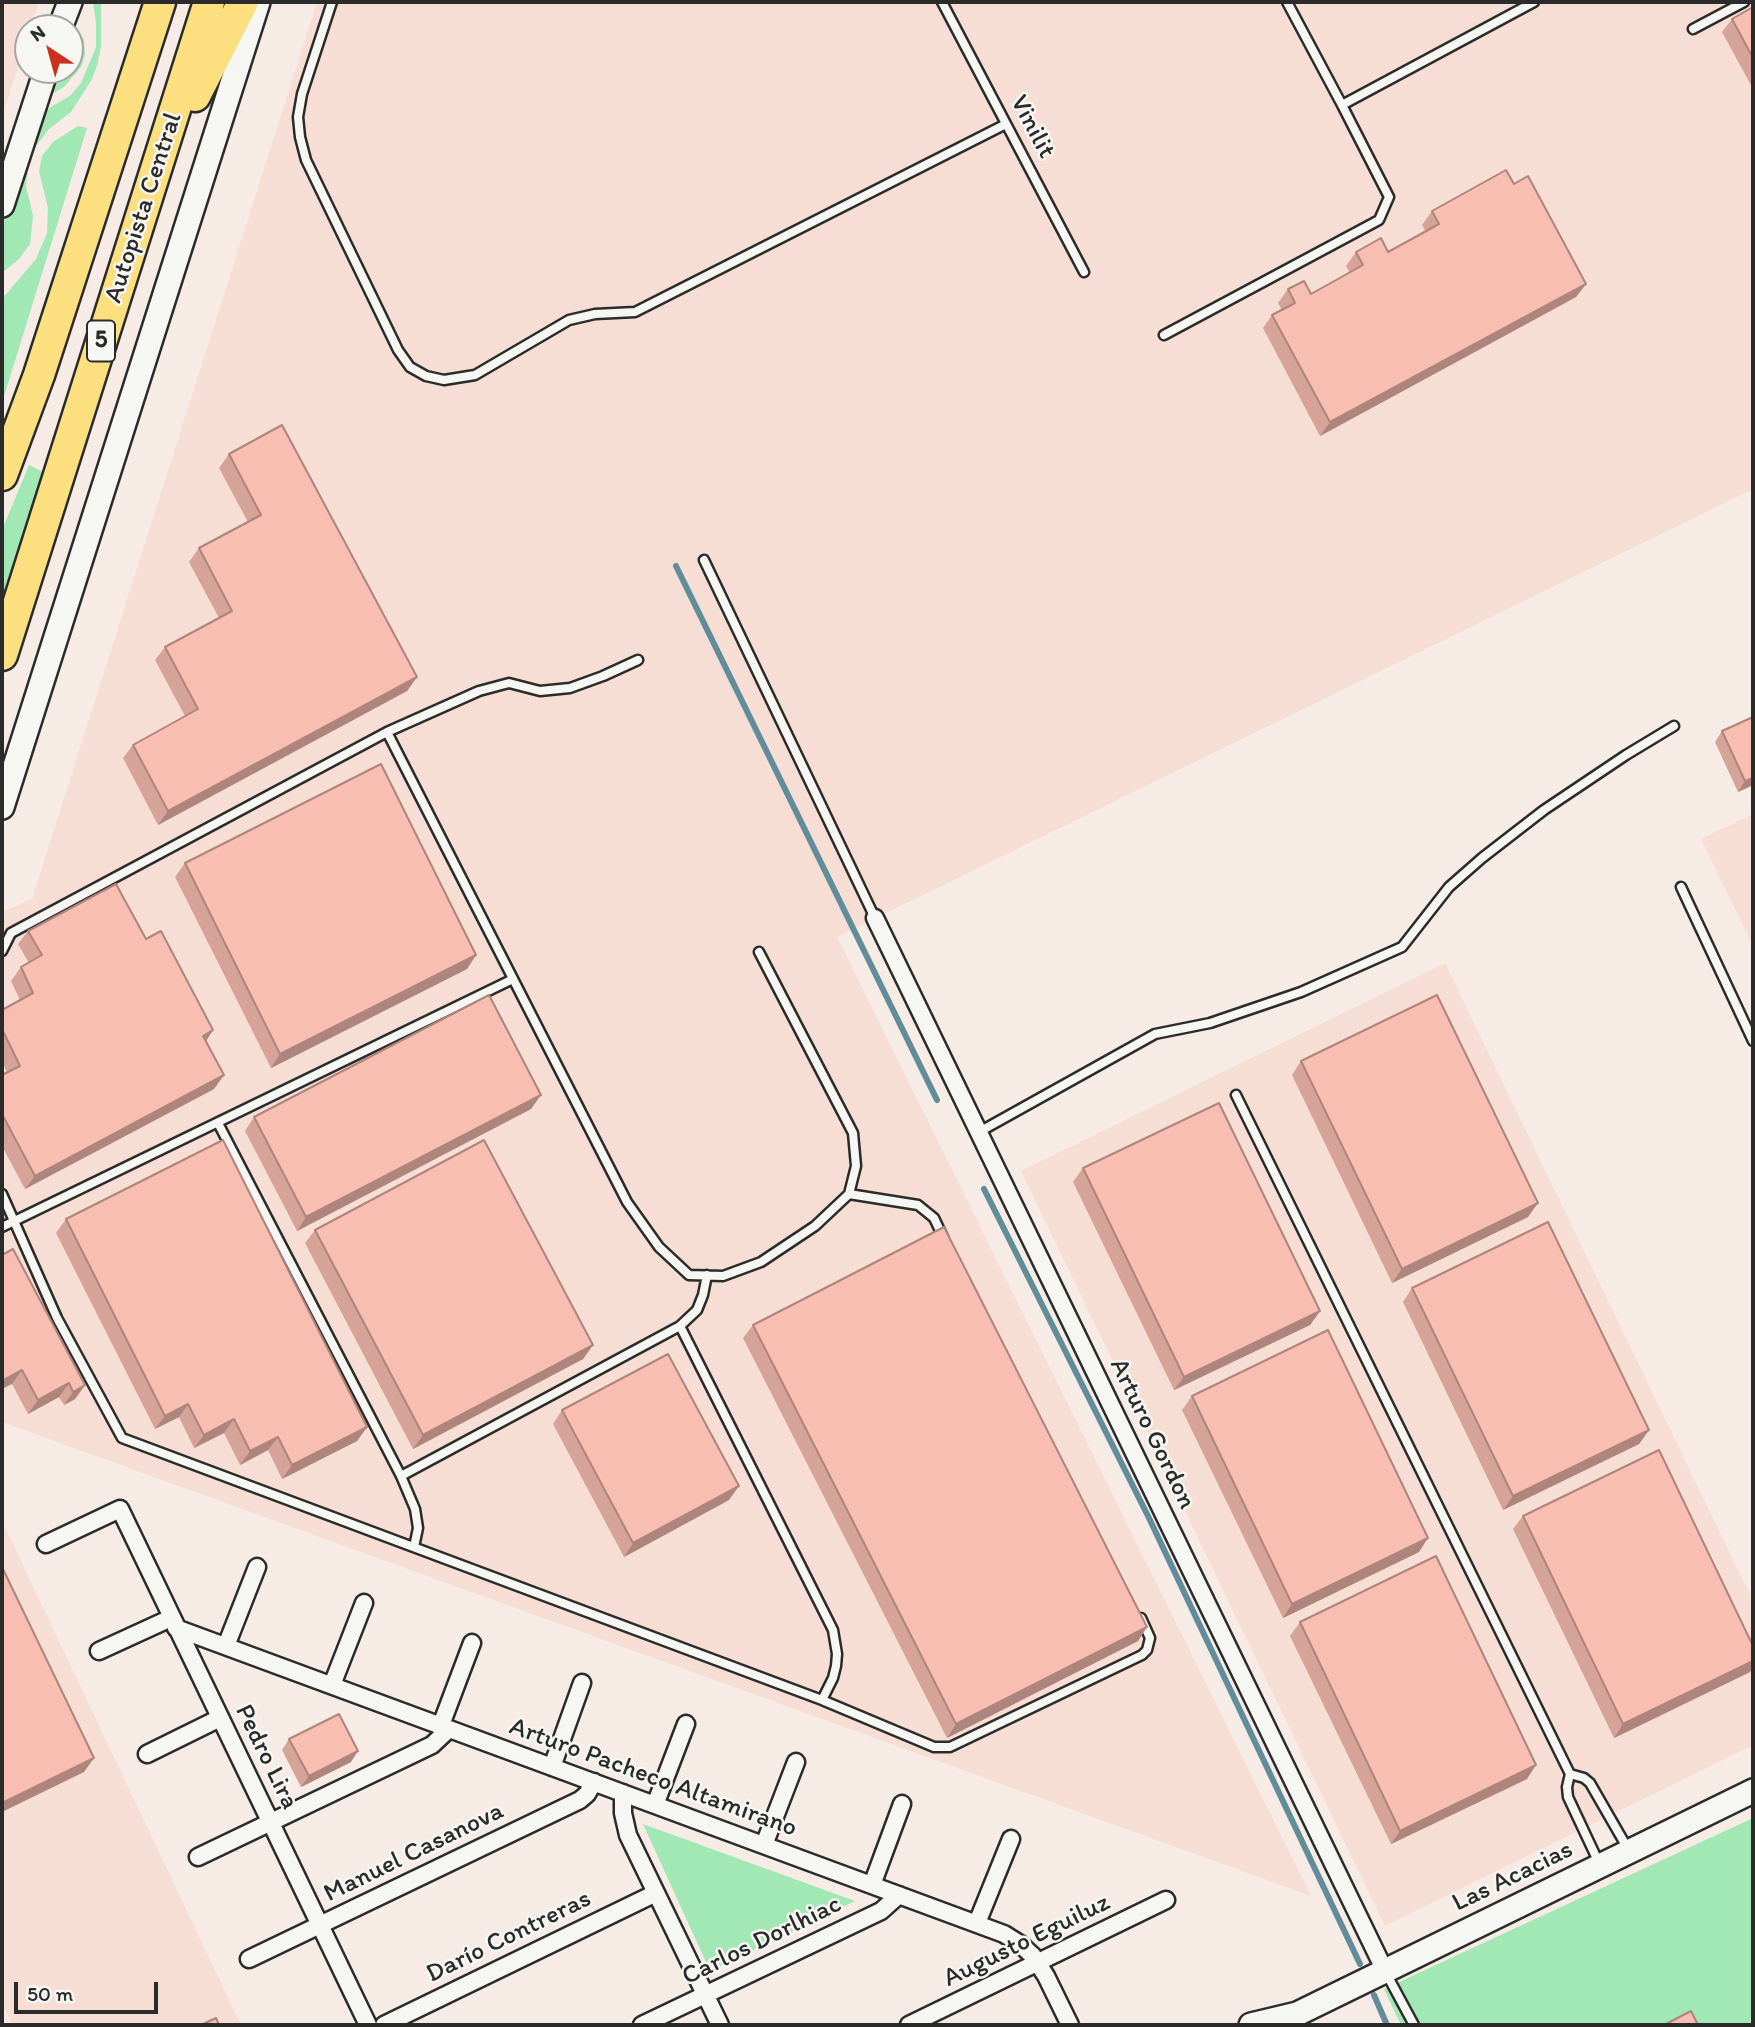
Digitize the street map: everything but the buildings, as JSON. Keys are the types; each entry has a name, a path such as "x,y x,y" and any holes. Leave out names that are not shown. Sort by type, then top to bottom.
{"highway":[{"name":"Autopista Central","path":"2,475 48,348 160,2"},
{"name":"Autopista Central","path":"2,655 209,2"},
{"path":"160,157 243,2"}],"street":[{"path":"2,807 258,2"},
{"path":"2,205 41,84"},
{"name":"Arturo Gordon","path":"875,918 1385,1970"},
{"name":"Pedro Lira","path":"46,1544 120,1509 368,2025"},
{"path":"226,1646 257,1567"},
{"path":"332,1685 364,1603"},
{"path":"99,1651 174,1623"},
{"name":"Arturo Pacheco Altamirano","path":"174,1623 226,1646 977,1923 1013,1939 1038,1963 1070,2025"},
{"path":"198,1857 432,1745 445,1727 472,1643"},
{"path":"552,1767 582,1684"},
{"path":"147,1754 220,1718"},
{"path":"655,1805 686,1724"},
{"path":"764,1845 796,1762"},
{"name":"Manuel Casanova","path":"249,1959 580,1800 594,1782"},
{"name":"Las Acacias","path":"1251,2025 1295,2021 1385,1970 1753,1791"},
{"path":"623,1793 624,1824 720,2025"},
{"path":"872,1885 902,1804"},
{"path":"977,1923 1011,1839"},
{"name":"Darío Contreras","path":"384,2025 656,1893"},
{"name":"Carlos Dorlhiac","path":"642,2025 881,1911 899,1895"},
{"name":"Augusto Eguiluz","path":"909,2025 1166,1900"}],"lane":[{"path":"332,2 300,106 300,137 306,160 398,351 410,367 426,376 444,380 475,374 569,320 595,314 635,312 1006,124"},
{"name":"Vinilit","path":"942,2 1084,272"},
{"path":"1164,335 1379,220 1389,197 1287,2"},
{"path":"1342,105 1534,2"},
{"path":"1693,29 1744,2"},
{"path":"704,560 875,918"},
{"path":"2,951 12,933 387,732 479,691 509,683 540,691 570,688 638,660"},
{"path":"979,1132 1155,1034 1210,1023 1301,992 1402,947 1449,887 1482,859 1544,810 1674,726"},
{"path":"387,732 627,1202 659,1247 689,1275 723,1276 761,1262 815,1226 849,1194 856,1166 853,1133 759,952"},
{"path":"1681,887 1753,1041"},
{"path":"2,1227 513,979"},
{"path":"1236,1095 1570,1774 1568,1797 1600,1866"},
{"path":"218,1123 401,1476 415,1509 418,1528 414,1547"},
{"path":"2,1194 57,1318 122,1438 822,1700 934,1747 950,1747 1142,1655 1150,1644 1149,1633 1134,1604"},
{"path":"849,1194 918,1205 933,1218 946,1242"},
{"path":"401,1476 680,1326 697,1310 707,1275"},
{"path":"680,1326 833,1630 836,1666 822,1700"},
{"path":"1570,1774 1590,1783 1629,1852"},
{"path":"1385,1970 1414,2025"}],"shaded area":[{"path":"2,2 39,2 35,14 14,14 14,80 2,117"},
{"path":"317,2 1753,2 1753,489 837,937 1311,1896 2,1422 2,912 32,899"},
{"path":"1753,814 1753,946 1701,839"},
{"path":"1445,963 1753,1601 1753,1745 1385,1926 1021,1171"},
{"path":"2,1521 241,2025 13,2025 2,2004"}],"green space":[{"path":"93,2 101,2 101,47 97,66 71,112 49,129 30,154 26,186 33,216 30,244 19,259 2,273 2,224 35,122 51,107 71,95 80,84 84,84 84,76 96,47"},
{"path":"48,84 67,84 52,94 44,95"},
{"path":"78,126 87,128 2,403 2,299 36,259 47,233 48,208 39,171 42,156 53,142"},
{"path":"29,465 45,473 2,610 2,530"},
{"path":"1753,1818 1753,2025 1401,2025 1384,1989"},
{"path":"643,1824 855,1901 710,1971"}],"waterway":[{"path":"676,566 937,1100"},
{"path":"984,1189 1149,1518 1360,1964"},
{"path":"1374,1995 1387,2025"}]}
